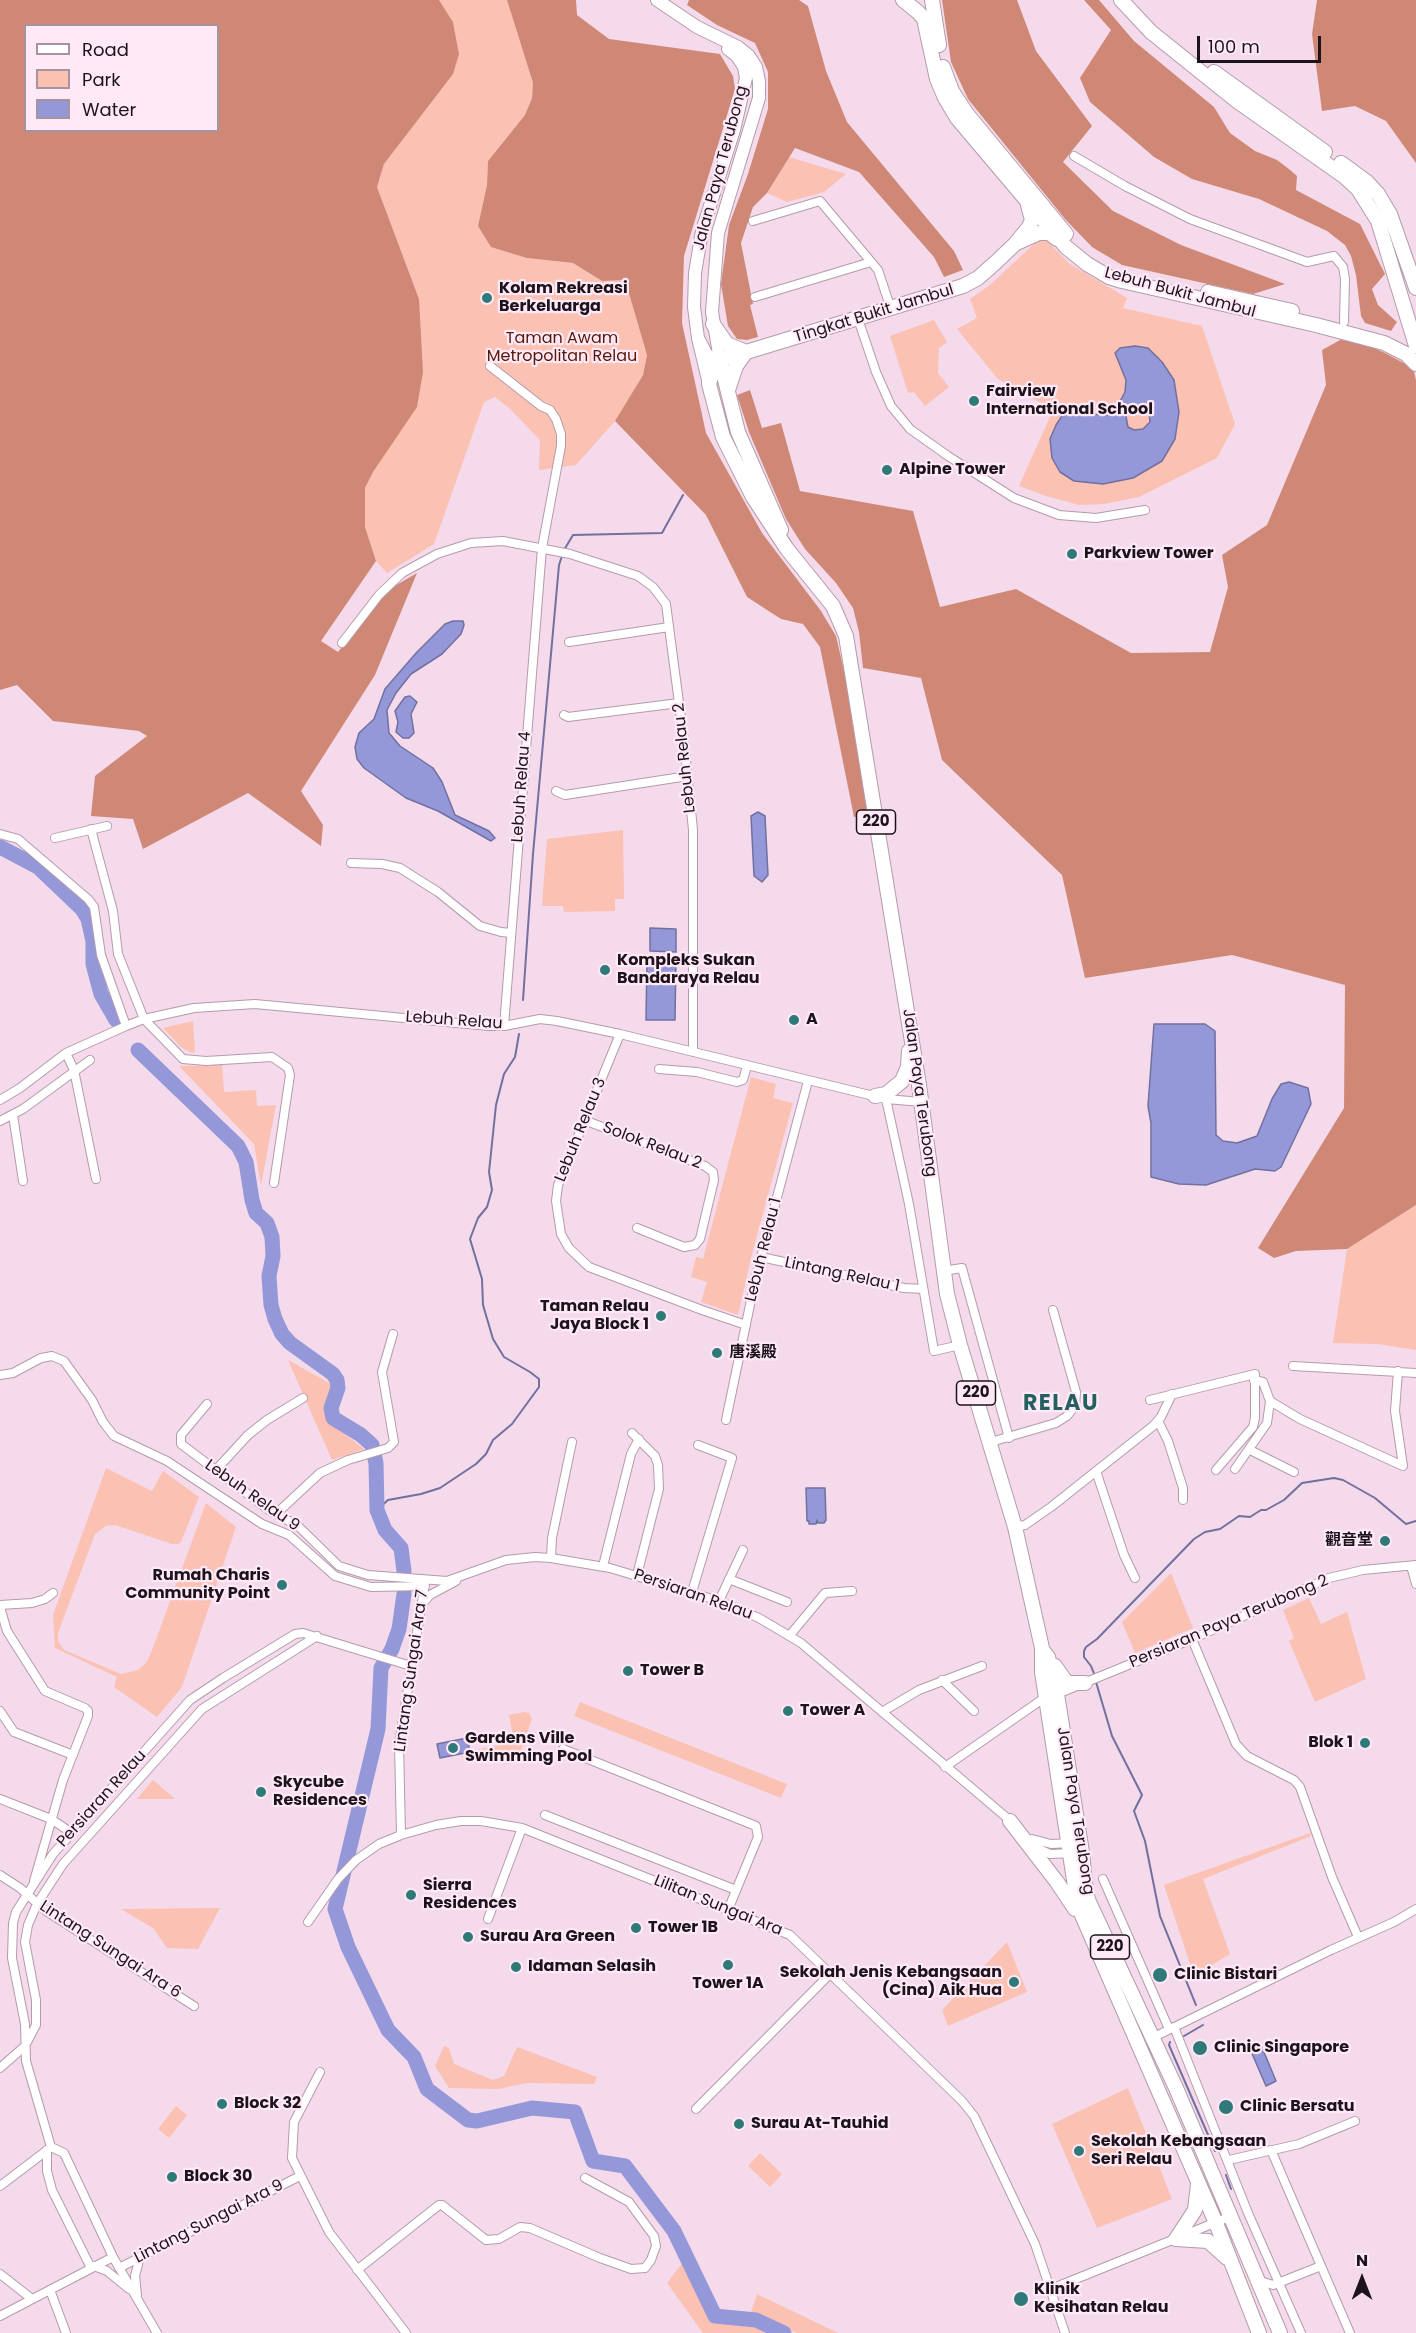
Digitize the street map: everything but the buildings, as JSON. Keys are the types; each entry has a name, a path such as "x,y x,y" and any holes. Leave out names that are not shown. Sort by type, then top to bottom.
{"main road":[{"name":"220","path":"657,0 674,13 719,39"},
{"name":"Lebuh Bukit Jambul","path":"903,0 924,19 937,79 957,118 1066,247 1097,271 1115,279 1342,331 1384,343 1406,354 1416,364"},
{"name":"Lebuh Bukit Jambul","path":"932,0 940,54 952,91 967,114 1041,204 1069,237 1092,259 1123,273 1344,322 1395,340 1416,354"},
{"path":"1120,0 1151,32 1236,101 1345,177 1358,189 1378,221 1416,346"},
{"path":"1131,0 1161,30 1206,67 1366,182 1378,194 1390,214 1416,288"},
{"name":"Jalan Paya Terubong","path":"719,39 730,42 748,56 756,68 759,98 718,233 712,293 713,324 727,395 738,432 775,514 787,549"},
{"name":"Jalan Paya Terubong","path":"719,39 737,56 744,67 746,78 734,130 708,209 697,254 694,307 698,338 723,437 728,448 753,497 787,549 833,606 846,636 922,1102 943,1271 960,1345 1016,1527 1045,1652 1042,1669 1052,1695 1076,1848 1086,1892 1176,2088 1223,2220 1230,2261 1259,2333"},
{"path":"1015,244 1032,220 1027,201"},
{"path":"1015,244 1044,232 1066,247"},
{"name":"Tingkat Bukit Jambul","path":"720,360 963,286 978,278 1015,244"},
{"path":"713,324 727,344 746,352 736,366 727,395"},
{"path":"698,338 707,355 720,360 713,370 709,384"},
{"path":"880,1098 896,1088 905,1076 910,1029"},
{"path":"1045,1652 1067,1683 1087,1682"},
{"path":"1010,1821 1057,1882 1087,1929"},
{"name":"Jalan Paya Terubong","path":"1076,1848 1076,1896 1087,1929 1198,2180 1257,2280 1280,2333"},
{"path":"1198,2180 1195,2210 1176,2239 1208,2241 1230,2261"}],"street":[{"path":"1074,156 1125,186 1190,219 1307,262 1334,256 1342,267 1345,279 1344,322"},
{"path":"753,221 820,201 882,278 891,309"},
{"path":"755,297 871,262"},
{"path":"858,319 876,372 891,406 910,429 948,456 1014,498 1059,516 1096,518 1145,510"},
{"name":"Lebuh Relau 4","path":"490,366 541,406 550,410 561,434 558,471 542,548 504,1026"},
{"name":"Lebuh Relau 2","path":"342,643 379,595 402,573 452,547 471,543 503,541 570,554 638,576 653,587 666,604 693,830 693,1052"},
{"path":"569,642 669,627"},
{"path":"564,715 568,717 679,703"},
{"path":"556,791 565,795 688,776"},
{"path":"55,838 106,826"},
{"path":"91,829 113,912 118,954 144,1019 183,1059 206,1061 272,1057 288,1068 290,1075 274,1183"},
{"path":"0,834 18,839 88,899 94,907 101,955 126,1026"},
{"path":"351,863 382,864 400,868 438,891 480,926 511,933"},
{"name":"Lebuh Relau","path":"0,1100 20,1088 66,1053 144,1019 194,1008 255,1004 473,1025 504,1026 540,1019 620,1034 880,1098 922,1102"},
{"name":"Lebuh Relau 3","path":"620,1034 556,1193 559,1226 569,1248 589,1267 746,1325"},
{"path":"66,1053 74,1070 96,1179"},
{"path":"0,1121 13,1115 90,1060"},
{"path":"659,1069 697,1072 737,1082 744,1078 747,1066"},
{"name":"Lebuh Relau 1","path":"726,1420 761,1257 808,1081"},
{"path":"880,1098 909,1204 934,1351 960,1345"},
{"path":"13,1115 23,1181"},
{"name":"Solok Relau 2","path":"585,1120 705,1166 713,1172 714,1180 700,1239 695,1245 684,1247 637,1228"},
{"name":"Lintang Relau 1","path":"761,1257 904,1288 923,1289"},
{"path":"943,1271 962,1268 1009,1438"},
{"path":"991,1442 1062,1420 1075,1406 1076,1392 1053,1310"},
{"path":"276,1514 303,1486 320,1473 388,1448 394,1442 382,1372 393,1334"},
{"path":"0,1375 13,1373 41,1358 52,1356 64,1361 114,1436 167,1461 262,1524 289,1535 335,1576 371,1587 425,1583"},
{"path":"1293,1366 1416,1373"},
{"path":"1270,1401 1300,1419 1403,1466 1395,1411 1398,1371"},
{"path":"1216,1470 1252,1427 1256,1418 1254,1377"},
{"path":"1150,1400 1254,1377 1263,1382 1270,1401 1266,1427 1235,1469"},
{"path":"1016,1527 1025,1525 1045,1512 1158,1421 1172,1394"},
{"path":"216,1471 248,1435 267,1420 303,1398"},
{"name":"Lebuh Relau 9","path":"207,1404 182,1433 180,1441 184,1447 276,1514 298,1526 339,1566 368,1575 425,1583"},
{"path":"1158,1421 1168,1441 1183,1488 1183,1500"},
{"path":"632,1433 653,1452 657,1460 659,1489 637,1575"},
{"path":"603,1566 631,1454 639,1439"},
{"path":"551,1558 552,1538 572,1442"},
{"path":"692,1592 732,1458 698,1444"},
{"path":"1250,1450 1294,1472"},
{"path":"1096,1471 1124,1555 1135,1578"},
{"path":"719,1601 743,1550"},
{"name":"Persiaran Relau","path":"425,1583 461,1578 506,1560 535,1557 603,1566 719,1601 759,1618 790,1635 1010,1821 1041,1850 1050,1854 1076,1848"},
{"path":"1414,1565 1416,1584"},
{"name":"Persiaran Paya Terubong 2","path":"945,1767 1052,1695 1192,1639 1329,1578 1355,1571 1414,1565"},
{"path":"422,1605 430,1595 461,1578"},
{"path":"729,1578 787,1602"},
{"name":"Lintang Sungai Ara 7","path":"401,1835 399,1750 425,1583"},
{"path":"790,1635 825,1593 852,1591"},
{"path":"34,1884 35,1869 88,1711 45,1691 7,1631 0,1606 32,1603 45,1599 53,1593"},
{"name":"Persiaran Relau","path":"157,2333 113,2257 64,2153 49,2148 26,2061 24,2019 11,1949 14,1917 50,1858 190,1700 295,1634 306,1633 317,1636 411,1666"},
{"name":"Persiaran Relau","path":"25,2046 37,2020 36,2000 25,1942 28,1925 37,1904 63,1864 202,1709 317,1636"},
{"path":"1192,1639 1236,1744 1247,1756 1294,1780 1300,1787 1332,1877 1358,1937"},
{"path":"882,1712 919,1690 982,1666"},
{"path":"942,1680 975,1711"},
{"path":"0,1711 14,1732 73,1755"},
{"path":"563,1749 756,1826 758,1837 728,1910"},
{"path":"0,1798 51,1819 72,1833"},
{"name":"Lilitan Sungai Ara","path":"545,1815 736,1890"},
{"name":"Lilitan Sungai Ara","path":"308,1922 338,1879 356,1860 380,1844 436,1825 481,1821 522,1828 789,1935 962,2101 974,2116 1035,2244 1065,2333"},
{"path":"488,1919 522,1828"},
{"name":"Lintang Sungai Ara 6","path":"0,1875 37,1904 194,2006"},
{"path":"1103,1879 1228,2160 1276,2284 1301,2333"},
{"path":"1138,2044 1358,1937 1394,1922 1416,1909"},
{"path":"696,2109 831,1973"},
{"path":"0,2068 25,2046"},
{"path":"320,2072 292,2129 292,2158 329,2232 406,2333"},
{"path":"1228,2160 1299,2144 1355,2121"},
{"path":"0,2186 49,2148"},
{"path":"49,2148 47,2171 52,2190 92,2267 107,2271 136,2297"},
{"path":"1271,2150 1350,2333"},
{"name":"Lintang Sungai Ara 9","path":"119,2268 300,2176"},
{"path":"357,2270 439,2205 486,2240 499,2239 520,2227 530,2228 600,2259 631,2269 645,2268 656,2246 654,2236 629,2202 585,2178"},
{"path":"1051,2289 1223,2220"},
{"path":"0,2316 113,2257"},
{"path":"136,2297 135,2276 140,2257"},
{"path":"1257,2280 1276,2284 1321,2266"},
{"path":"0,2274 32,2299"},
{"path":"1266,2301 1276,2284"},
{"path":"50,2290 66,2333"}],"green space":[{"name":"Taman Awam Metropolitan Relau","path":"439,0 507,0 533,83 532,98 525,115 488,161 487,185 478,226 527,258 573,263 602,281 625,280 647,355 643,375 615,421 576,465 539,470 540,440 495,397 484,402 434,544 387,573 376,561 365,527 365,488 373,472 419,299 377,187 384,164 452,74 459,54 453,22"},
{"path":"789,157 846,174 824,192 787,202 767,193"},
{"path":"1045,239 1070,264 1127,298 1123,308 1202,326 1235,424 1217,458 1139,497 1104,504 1079,505 1019,486 1053,410 998,379 957,329 977,318 970,299 990,285 1038,240"},
{"path":"934,320 947,342 939,348 938,373 949,387 925,406 914,392 908,393 890,336"},
{"path":"623,830 624,899 615,899 615,911 564,912 563,906 542,906 547,839"},
{"path":"193,1021 195,1052 192,1053 181,1047 163,1028"},
{"path":"222,1065 224,1092 256,1090 257,1106 276,1105 261,1185 254,1144 179,1066"},
{"path":"751,1077 776,1084 773,1098 793,1103 738,1315 701,1302 707,1282 691,1277 696,1257 703,1259"},
{"path":"1416,1205 1416,1350 1377,1344 1333,1343 1347,1249"},
{"path":"288,1360 331,1384 325,1417 364,1449 332,1460"},
{"path":"106,1468 152,1491 163,1471 199,1497 181,1542 178,1544 115,1525 106,1526 95,1534 58,1633 58,1641 64,1650 121,1674 138,1670 146,1663 151,1653 206,1503 236,1527 182,1687 157,1717 114,1687 117,1677 55,1648 53,1615"},
{"path":"1171,1573 1193,1628 1135,1653 1122,1622"},
{"path":"1309,1598 1321,1624 1347,1612 1366,1679 1315,1702 1289,1641 1294,1638 1283,1610"},
{"path":"580,1702 787,1784 781,1798 574,1716"},
{"path":"529,1713 532,1719 518,1759 509,1764 478,1760 476,1750 514,1742 509,1715"},
{"path":"153,1780 175,1799 137,1799"},
{"path":"1310,1833 1311,1836 1203,1879 1230,1954 1194,1976 1164,1885"},
{"path":"220,1908 198,1949 167,1948 153,1928 121,1909"},
{"path":"1007,1942 1027,1992 948,2026 942,2010"},
{"path":"444,2046 449,2048 454,2064 493,2080 504,2076 517,2047 597,2077 594,2084 526,2083 499,2089 449,2088 435,2066"},
{"path":"1128,2088 1172,2199 1097,2228 1052,2124"},
{"path":"176,2106 187,2115 169,2138 158,2129"},
{"path":"760,2153 782,2174 770,2187 748,2166"},
{"path":"683,2262 712,2320 753,2323 773,2333 703,2333 667,2283"},
{"path":"757,2294 838,2333 797,2333 751,2312"}],"shaded area":[{"path":"0,0 439,0 453,22 459,54 453,74 384,164 377,187 419,299 423,372 417,407 373,472 365,488 365,527 376,561 321,641 338,652 386,591 417,573 375,675 301,791 323,825 321,846 248,793 143,849 133,819 91,816 95,776 147,736 139,731 53,721 17,685 0,690"},
{"path":"507,0 576,0 577,15 609,39 720,54 733,76 735,89 684,256 682,323 706,433 762,533 821,611 836,636 848,688 869,815 854,817 820,647 803,624 781,619 747,597 706,515 615,421 643,375 647,355 625,280 602,281 573,263 527,258 491,247 478,226 487,185 488,161 525,115 532,98 533,83"},
{"path":"689,0 799,0 808,6 826,71 847,122 954,251 963,270 944,277 934,257 859,172 795,148 767,193 753,207 741,243 753,304 750,305 758,337 747,340 737,339 728,326 721,284 729,225 768,109 768,72 755,43 717,25 687,5"},
{"path":"942,0 1017,0 1036,51 1092,126 1063,162 1113,211 1181,245 1285,284 1253,294 1122,265 1092,247 1065,219 968,99 951,62"},
{"path":"1084,0 1099,0 1134,41 1214,107 1230,133 1255,151 1277,160 1297,176 1296,190 1360,224 1385,274 1372,289 1378,305 1397,322 1391,331 1365,323 1361,316 1356,275 1351,256 1345,245 1327,231 1259,199 1192,179 1154,157 1090,102 1080,78 1111,30"},
{"path":"1317,0 1416,0 1416,163 1386,121 1355,106 1322,111 1312,34"},
{"path":"1342,339 1361,342 1413,368 1416,380 1416,1205 1347,1249 1296,1251 1274,1258 1258,1248 1344,1108 1345,985 1232,955 1085,978 1062,875 942,760 921,678 863,668 859,632 853,608 836,583 805,549 786,519 749,432 737,395 750,390 762,428 781,423 800,491 913,511 940,607 1016,589 1131,653 1210,652 1228,587 1222,555 1267,525 1326,385 1322,350"}],"water":[{"path":"1135,346 1148,348 1162,362 1174,380 1179,412 1175,439 1162,461 1133,478 1103,484 1074,481 1060,472 1052,458 1050,439 1062,416 1073,413 1107,415 1117,407 1125,392 1126,380 1115,353 1120,348","holes":["1139,409 1149,411 1150,422 1143,429 1134,430 1128,427 1126,417 1128,413"]},
{"path":"463,621 461,634 442,654 411,674 396,693 387,710 389,733 400,746 433,768 442,782 455,815 489,831 495,838 491,841 438,811 406,798 364,768 357,759 355,747 359,733 374,719 385,689 445,624"},
{"path":"410,696 417,702 411,714 414,733 409,738 403,738 396,732 398,722 395,711 405,697"},
{"path":"758,812 765,816 768,875 762,882 754,876 751,816"},
{"path":"650,928 676,929 676,952 650,951"},
{"path":"647,957 676,957 675,1020 646,1020"},
{"path":"1154,1024 1205,1024 1215,1031 1216,1135 1223,1141 1237,1143 1257,1136 1272,1099 1281,1084 1289,1082 1308,1088 1311,1104 1281,1167 1275,1171 1255,1169 1206,1185 1179,1184 1151,1177 1151,1123 1148,1106"},
{"path":"806,1488 825,1488 826,1520 824,1523 818,1523 817,1520 816,1524 809,1524 807,1521"},
{"name":"Gardens Ville Swimming Pool","path":"467,1738 470,1752 440,1758 437,1744"},
{"path":"1261,2045 1276,2081 1266,2086 1250,2049"}],"waterway":[{"path":"564,550 573,535 662,533 683,495"},
{"path":"523,1000 533,854 559,565 562,556"},
{"path":"0,847 38,867 82,909 88,919 93,941 93,964 101,994 116,1020"},
{"path":"377,1510 388,1500 440,1488 476,1464 486,1454 493,1440 512,1424 539,1387 539,1379 504,1357 493,1339 483,1305 482,1279 470,1239 478,1218 487,1207 492,1190 489,1172 496,1105 504,1074 515,1057 519,1034"},
{"path":"138,1050 238,1146 246,1162 256,1213 267,1223 272,1237 273,1256 269,1276 271,1305 275,1319 282,1334 290,1343 333,1374 337,1380 338,1388 331,1408 333,1418 361,1435 372,1445 376,1463 377,1510 385,1530 401,1548 404,1571"},
{"path":"1095,1676 1084,1657 1086,1647 1097,1639 1194,1539 1205,1532 1220,1529 1239,1516 1250,1517 1261,1510 1266,1510 1284,1500 1302,1483 1334,1478 1343,1480 1375,1498 1406,1524 1416,1521"},
{"path":"404,1594 399,1629 392,1649 381,1668 378,1729 335,1909 348,1947 388,2030 414,2057 427,2089 468,2120 477,2121 532,2108 575,2112 593,2161 625,2166 674,2231 715,2316 756,2320 784,2333"},
{"path":"1096,1682 1112,1736 1142,1795 1134,1811 1145,1841 1160,1916 1196,2005"},
{"path":"1184,2036 1203,2025"},
{"path":"1170,2042 1169,2045 1215,2151"},
{"path":"1226,2175 1231,2189"}],"place":[{"name":"Kolam Rekreasi Berkeluarga","path":"487,298"},
{"name":"Fairview International School","path":"974,401"},
{"name":"Alpine Tower","path":"887,470"},
{"name":"Parkview Tower","path":"1072,554"},
{"name":"Kompleks Sukan Bandaraya Relau","path":"605,970"},
{"name":"A","path":"794,1020"},
{"name":"Taman Relau Jaya Block 1","path":"661,1316"},
{"name":"唐溪殿","path":"717,1353"},
{"name":"觀音堂","path":"1385,1541"},
{"name":"Rumah Charis Community Point","path":"282,1585"},
{"name":"Tower B","path":"628,1671"},
{"name":"Tower A","path":"788,1711"},
{"name":"Blok 1","path":"1365,1743"},
{"name":"Gardens Ville Swimming Pool","path":"453,1748"},
{"name":"Skycube Residences","path":"261,1792"},
{"name":"Sierra Residences","path":"411,1895"},
{"name":"Tower 1B","path":"636,1928"},
{"name":"Surau Ara Green","path":"468,1937"},
{"name":"Tower 1A","path":"728,1965"},
{"name":"Idaman Selasih","path":"516,1967"},
{"name":"Clinic Bistari","path":"1160,1975"},
{"name":"Sekolah Jenis Kebangsaan (Cina) Aik Hua","path":"1014,1982"},
{"name":"Clinic Singapore","path":"1200,2048"},
{"name":"Block 32","path":"222,2104"},
{"name":"Clinic Bersatu","path":"1226,2107"},
{"name":"Surau At-Tauhid","path":"739,2124"},
{"name":"Sekolah Kebangsaan Seri Relau","path":"1079,2151"},
{"name":"Block 30","path":"172,2177"},
{"name":"Klinik Kesihatan Relau","path":"1021,2299"}],"district":[{"name":"RELAU","path":"1061,1404"}]}
